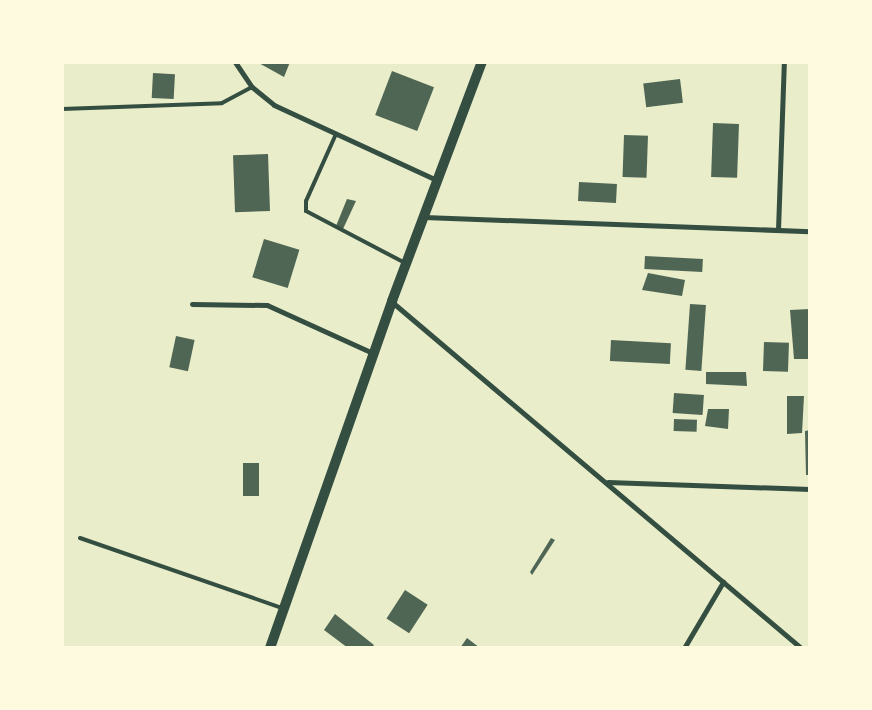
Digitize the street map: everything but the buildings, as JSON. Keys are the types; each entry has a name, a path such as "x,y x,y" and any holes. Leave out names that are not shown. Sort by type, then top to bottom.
{"main road":[{"path":"270,648 282,608 373,354 436,180 482,62"}],"street":[{"path":"235,62 252,87 274,105 436,180"},
{"path":"778,230 784,62"},
{"path":"424,217 810,231"},
{"path":"392,302 801,648"},
{"path":"192,304 267,305 373,354"},
{"path":"607,482 810,488"},
{"path":"684,648 723,582"}],"lane":[{"path":"62,109 222,103 252,87"},
{"path":"336,134 306,201 306,211 406,264"},
{"path":"80,538 282,608"}]}
